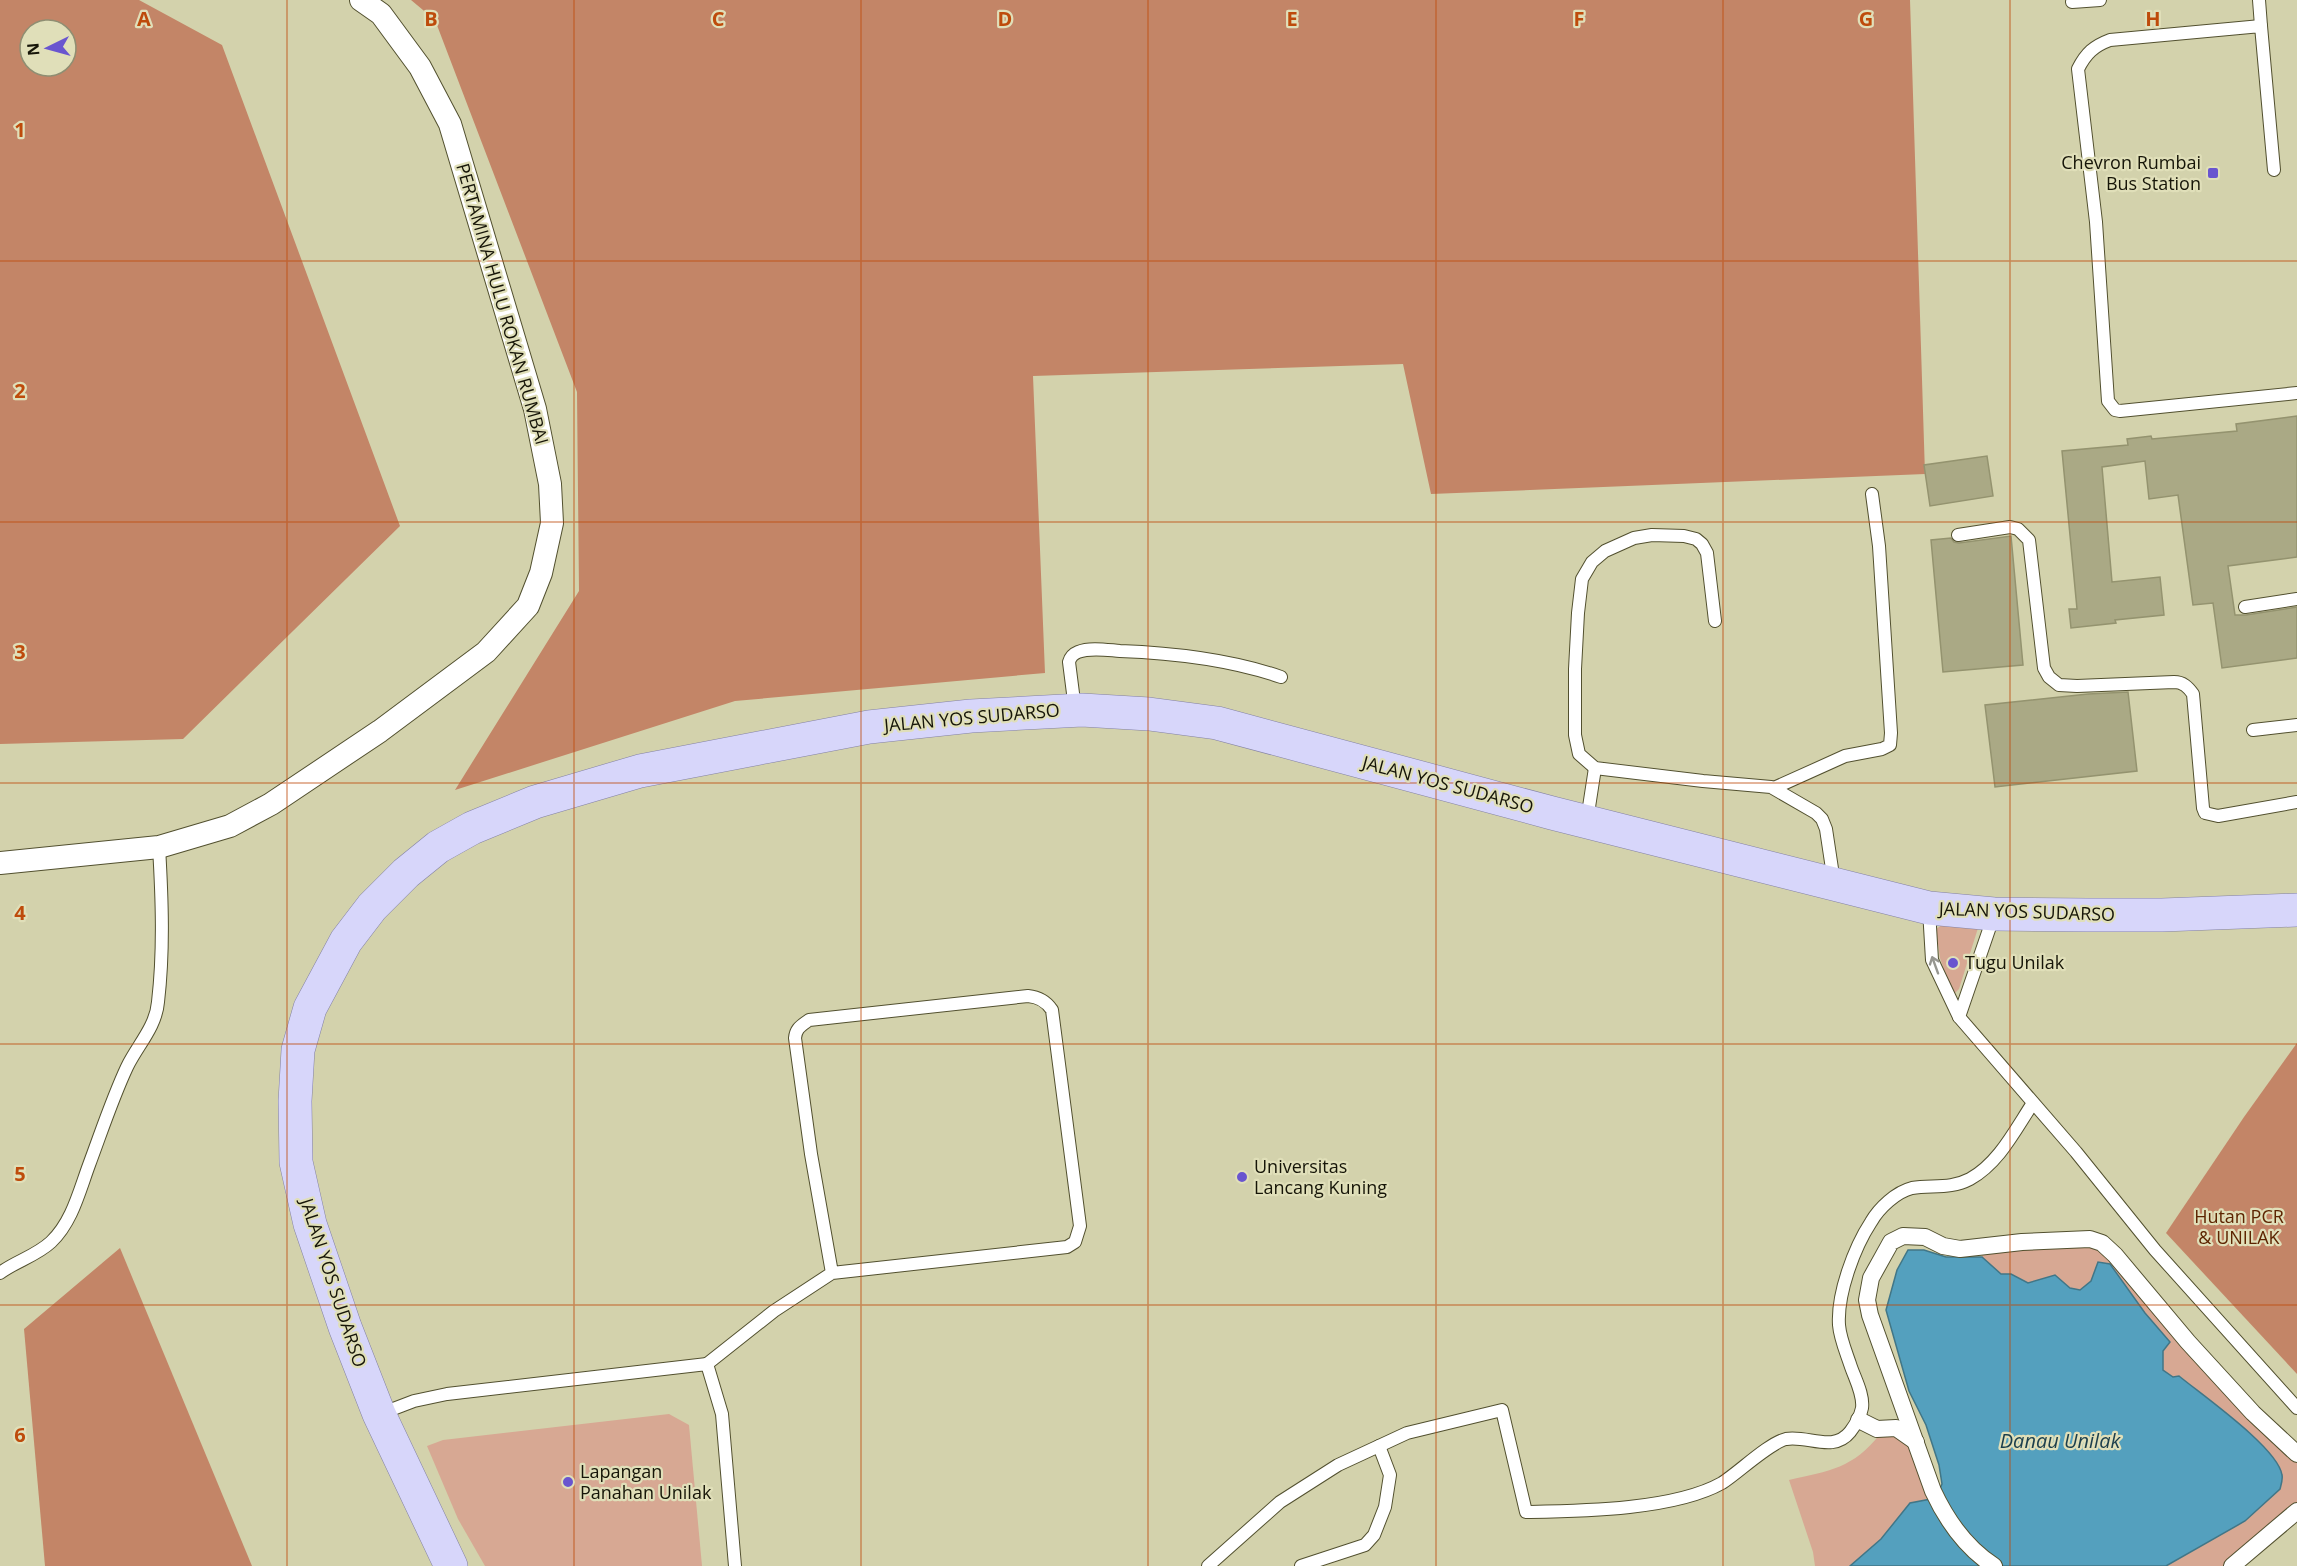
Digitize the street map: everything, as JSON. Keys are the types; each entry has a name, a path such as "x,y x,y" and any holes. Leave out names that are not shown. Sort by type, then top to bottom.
{"main road":[{"name":"JALAN YOS SUDARSO","path":"451,1566 379,1414 345,1327 310,1224 296,1161 295,1101 298,1050 310,1008 346,941 372,907 406,873 438,847 472,828 535,802 640,771 869,728 971,716 1076,710 1149,714 1217,723 1587,822 1929,908 1994,914 2162,915 2297,910"}],"street":[{"name":"PERTAMINA HULU ROKAN RUMBAI","path":"0,863 159,847 230,826 271,804 381,731 486,652 528,606 541,573 552,523 550,484 534,409 450,124 420,67 381,14 361,0"},
{"path":"1994,1566 1968,1544 1942,1510 1933,1491 1870,1315 1867,1300 1871,1278 1891,1242 1903,1236 1925,1237 1944,1246 1960,1249 2078,1238 2102,1243 2253,1413 2297,1454"},
{"path":"1859,1420 1877,1429 1896,1428 1916,1442"},
{"path":"2232,1566 2297,1511"}],"lane":[{"path":"2072,2 2100,0"},
{"path":"2259,0 2274,170"},
{"path":"2262,26 2110,40 2089,50 2078,69 2096,222 2108,401 2115,410 2120,411 2297,393"},
{"path":"1774,788 1845,756 1882,749 1890,745 1879,546 1872,494"},
{"path":"1958,535 2010,527 2023,532 2029,540 2044,668 2049,677 2059,685 2180,682 2188,687 2193,694 2205,813 2218,816 2297,802"},
{"path":"1715,621 1707,553 1696,539 1684,536 1653,535 1634,538 1605,551 1592,562 1582,579 1578,613 1575,735 1579,754 1594,768 1774,788 1822,819 1826,829 1834,884"},
{"path":"2245,607 2297,599"},
{"path":"1076,710 1069,662 1077,652 1099,650 1177,655 1224,661 1260,669 1281,677"},
{"path":"2253,730 2297,725"},
{"path":"1587,822 1594,768"},
{"path":"0,1273 52,1242 66,1224 77,1201 127,1066 143,1042 152,1021 158,1004 162,899 159,847"},
{"path":"1929,908 1932,960 1959,1017 2076,1152 2155,1250 2297,1408"},
{"path":"1959,1017 1994,914"},
{"path":"379,1414 414,1401 447,1394 707,1364 774,1311 832,1273 1067,1247 1075,1242 1080,1226 1052,1010 1039,997 1028,996 809,1020 799,1027 796,1031 797,1050 811,1154 832,1273"},
{"path":"1208,1566 1280,1502 1338,1465 1407,1433 1503,1410 1526,1512 1581,1511 1673,1501 1721,1483 1785,1439 1834,1443 1847,1435 1859,1420 1863,1405 1839,1326 1839,1311 1842,1290 1859,1244 1871,1222 1882,1207 1899,1194 1910,1189 1946,1187 1972,1178 1994,1162 2033,1103"},
{"path":"707,1364 722,1414 735,1566"},
{"path":"1301,1566 1365,1545 1374,1535 1385,1507 1390,1475 1379,1446"}],"shaded area":[{"path":"1942,925 1978,928 1959,989 1953,995 1940,958 1936,929"},
{"path":"2087,1242 2108,1253 2297,1463 2297,1507 2224,1566 2166,1566 2245,1521 2280,1489 2282,1475 2267,1451 2238,1422 2180,1376 2173,1377 2163,1370 2163,1351 2170,1342 2145,1313 2110,1264 2098,1263 2091,1281 2080,1290 2070,1288 2055,1275 2028,1283 2011,1274 2001,1274 1982,1257 1982,1253"},
{"name":"Lapangan Panahan Unilak","path":"669,1414 689,1425 702,1566 485,1566 458,1519 427,1446 443,1440"},
{"path":"1880,1434 1892,1434 1910,1440 1930,1499 1910,1503 1881,1539 1850,1566 1815,1566 1813,1552 1789,1480 1829,1470 1850,1461"}],"green space":[{"path":"0,0 139,0 222,45 400,526 183,739 0,744"},
{"path":"411,0 1910,0 1925,474 1431,494 1403,364 1033,376 1045,673 735,701 455,790 579,591 577,392 435,20"},
{"name":"Hutan PCR & UNILAK","path":"2297,1043 2297,1374 2166,1233"},
{"path":"120,1248 252,1566 45,1566 24,1329"}],"water":[{"name":"Danau Unilak","path":"1908,1250 1924,1250 1946,1257 1982,1257 2001,1274 2011,1274 2028,1283 2055,1275 2070,1288 2080,1290 2091,1281 2098,1262 2110,1264 2145,1313 2170,1342 2163,1351 2163,1370 2173,1377 2179,1376 2254,1437 2277,1464 2282,1477 2280,1489 2245,1521 2166,1566 1850,1566 1881,1539 1910,1503 1936,1498 1942,1484 1939,1465 1926,1425 1909,1391 1886,1310 1897,1270"}],"building":[{"path":"2297,416 2297,557 2228,566 2235,615 2297,607 2297,658 2222,668 2213,603 2193,605 2178,495 2149,499 2145,461 2102,467 2112,582 2160,577 2164,615 2115,620 2116,623 2071,628 2069,609 2077,609 2062,451 2128,445 2127,439 2151,436 2152,439 2237,431 2236,424"},
{"path":"1987,456 1993,496 1930,506 1924,465"},
{"path":"2011,536 2023,665 1943,672 1931,540 1951,538 1954,542 1959,543"},
{"path":"2128,692 2137,771 1995,787 1985,705"}],"place":[{"name":"Chevron Rumbai Bus Station","path":"2213,173"},
{"name":"Tugu Unilak","path":"1953,963"},
{"name":"Universitas Lancang Kuning","path":"1242,1177"},
{"name":"Lapangan Panahan Unilak","path":"568,1482"}]}
